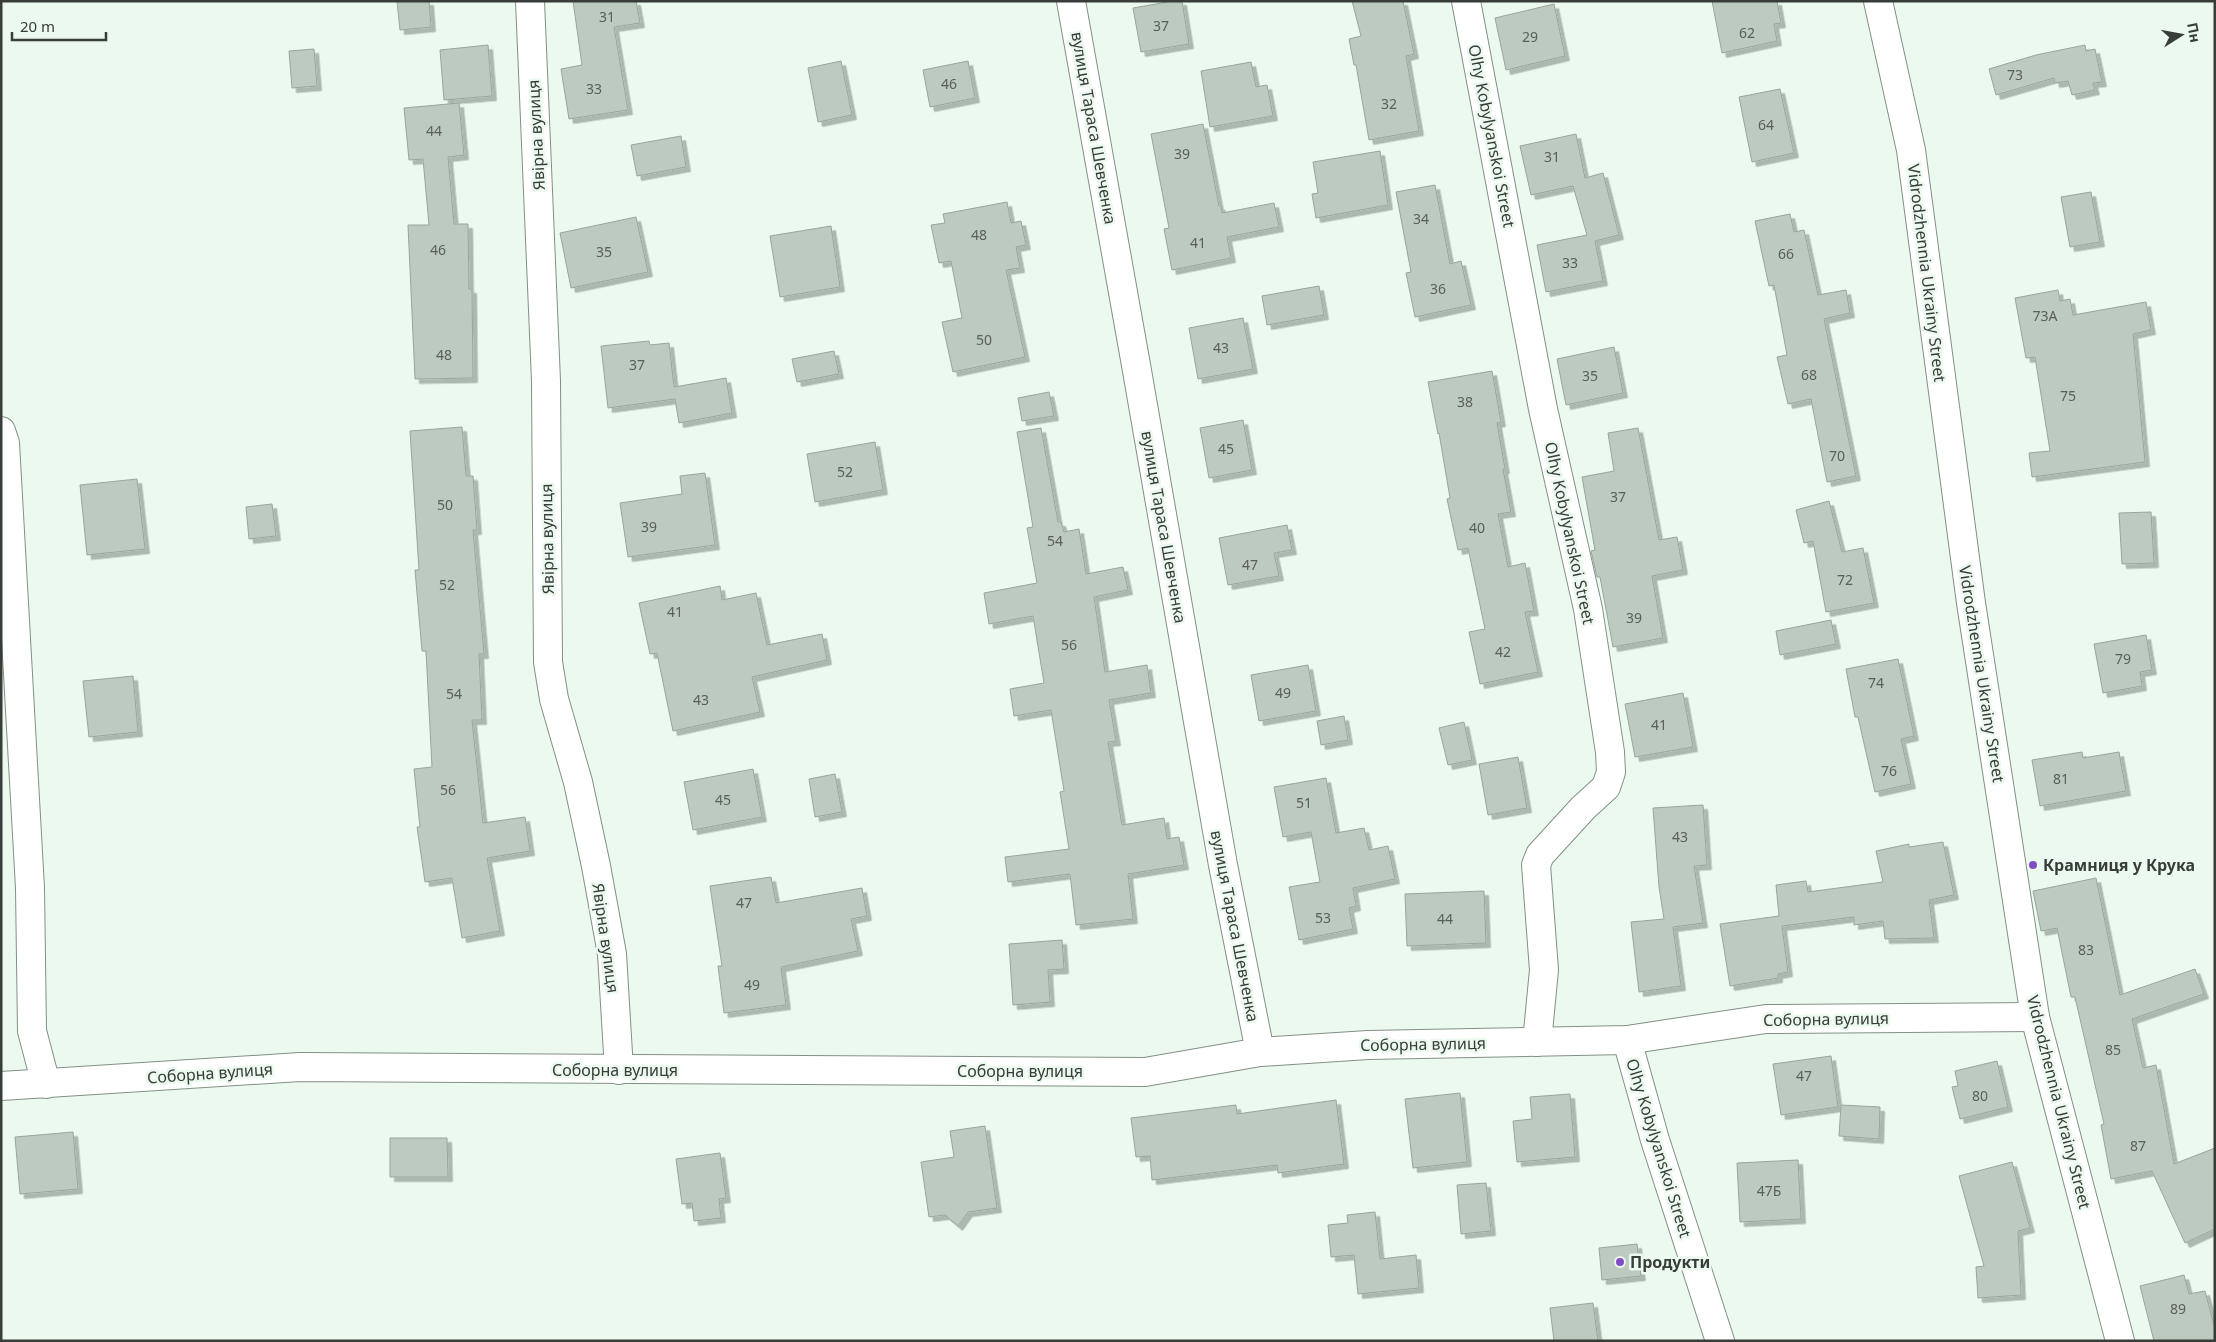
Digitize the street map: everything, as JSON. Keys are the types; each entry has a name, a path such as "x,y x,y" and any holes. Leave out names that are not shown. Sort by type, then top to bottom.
{"street":[{"name":"Явірна вулиця","path":"530,1 546,381 548,662 554,699 578,782 610,944 619,1070"},
{"name":"вулиця Тараса Шевченка","path":"1071,1 1222,865 1260,1052"},
{"name":"Olhy Kobylyanskoi Street","path":"1466,1 1543,409 1588,609 1610,752 1610,772 1606,787 1583,808 1540,855 1536,865 1544,970 1537,1042"},
{"name":"Vidrodzhennia Ukrainy Street","path":"1878,1 1911,150 1968,583 2035,1017 2120,1341"},
{"path":"1,431 5,443 30,878 32,1031 46,1084"},
{"name":"Соборна вулиця","path":"1,1086 300,1067 1145,1072 1260,1052 1368,1045 1627,1040 1766,1019 2035,1017"},
{"name":"Olhy Kobylyanskoi Street","path":"1627,1040 1654,1140 1720,1341"}],"building":[{"path":"397,1 429,1 431,27 400,30"},
{"path":"573,1 636,1 640,23 614,27 628,110 569,119 561,69 582,65"},
{"path":"1182,1 1189,44 1141,52 1133,8"},
{"path":"1352,1 1403,1 1414,54 1406,56 1419,131 1369,140 1356,65 1354,65 1349,39 1361,36"},
{"path":"1712,1 1777,1 1781,23 1774,24 1777,41 1722,53"},
{"path":"1554,4 1565,56 1506,70 1495,18"},
{"path":"488,45 492,96 444,100 440,50"},
{"path":"2085,45 2086,51 2095,49 2102,82 2093,83 2095,90 2072,95 2068,81 2055,83 2054,78 1996,95 1989,69 2036,55"},
{"path":"314,49 317,86 292,88 289,51"},
{"path":"841,61 852,115 818,122 808,68"},
{"path":"968,61 975,98 930,107 923,70"},
{"path":"1251,62 1256,87 1267,85 1273,116 1210,127 1201,71"},
{"path":"1780,89 1794,153 1752,162 1739,97"},
{"path":"459,103 464,155 448,157 454,224 468,224 469,289 472,289 473,378 415,379 408,225 429,225 423,159 409,160 404,108"},
{"path":"1203,124 1222,213 1274,203 1279,227 1227,237 1231,258 1172,270 1164,229 1169,228 1151,134"},
{"path":"1576,134 1585,178 1603,173 1619,235 1595,241 1603,281 1546,292 1537,245 1587,235 1573,186 1531,195 1520,146"},
{"path":"681,136 686,167 637,176 631,145"},
{"path":"1380,151 1388,205 1316,218 1312,194 1318,193 1313,162"},
{"path":"1435,185 1450,264 1461,261 1471,305 1415,317 1406,273 1411,272 1396,192"},
{"path":"2091,192 2100,242 2070,247 2061,197"},
{"path":"1007,202 1011,223 1021,221 1026,245 1016,247 1020,268 1006,270 1025,357 953,372 942,322 962,318 951,261 939,263 931,225 945,223 943,214"},
{"path":"1790,214 1794,232 1804,230 1818,295 1846,290 1850,313 1824,319 1856,476 1827,482 1811,399 1788,404 1777,357 1787,355 1774,285 1769,286 1755,221"},
{"path":"636,217 648,272 571,288 560,233"},
{"path":"831,226 840,287 780,297 770,236"},
{"path":"1319,286 1324,315 1267,325 1262,296"},
{"path":"2058,290 2060,301 2070,299 2073,315 2146,302 2151,330 2133,334 2145,462 2032,477 2029,453 2050,451 2035,357 2026,358 2015,298"},
{"path":"1243,318 1253,369 1198,379 1189,328"},
{"path":"649,341 650,345 669,343 674,387 726,378 732,413 679,423 675,399 608,408 601,346"},
{"path":"1614,347 1623,393 1566,405 1557,359"},
{"path":"834,351 839,374 797,382 792,359"},
{"path":"1492,371 1501,422 1497,423 1505,469 1503,469 1511,512 1498,514 1508,567 1525,563 1534,611 1525,612 1538,672 1480,684 1469,632 1485,629 1468,548 1458,550 1447,499 1450,498 1439,433 1428,382"},
{"path":"1049,392 1054,416 1022,421 1018,398"},
{"path":"1243,420 1252,470 1209,478 1200,428"},
{"path":"462,427 466,476 473,476 477,530 473,530 484,654 479,654 482,720 472,720 483,823 525,817 530,851 487,858 500,931 462,938 452,878 425,882 417,827 420,827 414,769 432,767 426,651 422,651 415,570 419,570 410,431"},
{"path":"1041,428 1058,522 1061,522 1064,532 1079,529 1086,574 1123,567 1128,590 1094,597 1105,672 1147,665 1151,693 1109,700 1116,741 1108,742 1122,825 1164,818 1167,839 1179,837 1184,865 1128,874 1133,919 1076,925 1070,874 1008,882 1005,857 1069,849 1060,792 1064,791 1051,710 1014,716 1010,689 1044,683 1033,616 989,624 984,593 1037,583 1027,528 1033,527 1017,432"},
{"path":"1638,428 1659,540 1677,537 1683,570 1652,576 1663,638 1613,647 1600,577 1597,577 1591,551 1595,550 1582,477 1614,471 1608,433"},
{"path":"875,442 883,490 815,502 807,454"},
{"path":"705,473 715,545 628,557 620,503 682,494 680,476"},
{"path":"137,479 145,549 87,555 80,485"},
{"path":"1829,501 1842,552 1863,548 1874,603 1826,612 1813,541 1804,543 1796,510"},
{"path":"272,504 276,536 249,539 246,507"},
{"path":"2151,512 2154,563 2122,564 2119,513"},
{"path":"1287,525 1292,550 1274,553 1279,576 1228,585 1219,538"},
{"path":"720,586 722,600 756,593 767,645 822,634 827,660 752,677 760,712 673,731 657,653 650,654 639,603"},
{"path":"1831,620 1836,644 1780,655 1776,631"},
{"path":"2146,635 2152,670 2140,672 2142,686 2103,693 2094,644"},
{"path":"1898,659 1914,736 1901,739 1911,784 1875,792 1858,717 1855,717 1846,669"},
{"path":"1308,665 1316,711 1259,721 1251,675"},
{"path":"133,676 138,732 89,737 83,681"},
{"path":"1683,693 1693,747 1635,757 1625,704"},
{"path":"1344,716 1348,740 1321,745 1317,721"},
{"path":"1464,722 1472,760 1448,765 1439,728"},
{"path":"2082,752 2083,758 2119,752 2126,791 2040,806 2032,760"},
{"path":"1518,757 1527,808 1488,815 1479,764"},
{"path":"753,769 762,817 693,830 684,782"},
{"path":"835,774 842,812 815,817 809,779"},
{"path":"1326,778 1336,833 1364,828 1369,850 1388,846 1395,879 1353,888 1356,906 1349,908 1353,929 1299,940 1289,887 1320,882 1311,832 1283,837 1274,787"},
{"path":"1703,805 1707,865 1694,866 1703,923 1673,927 1681,986 1639,992 1631,922 1664,919 1659,887 1653,808"},
{"path":"1943,842 1954,895 1929,900 1934,938 1885,939 1883,921 1854,925 1854,917 1782,926 1788,972 1778,974 1778,978 1730,986 1720,924 1779,916 1776,885 1806,881 1808,892 1883,882 1876,851 1909,844 1909,847"},
{"path":"771,877 776,903 862,888 867,916 851,919 858,951 781,967 786,1005 724,1013 718,966 722,966 710,886"},
{"path":"2096,878 2120,995 2195,969 2204,994 2132,1019 2143,1068 2156,1065 2174,1164 2215,1148 2215,1229 2185,1243 2152,1171 2111,1179 2101,1125 2104,1124 2075,997 2071,997 2057,928 2041,931 2033,891"},
{"path":"1484,891 1486,943 1407,946 1405,894"},
{"path":"1062,940 1064,969 1048,970 1050,1002 1013,1005 1009,944"},
{"path":"1831,1056 1838,1107 1781,1115 1773,1064"},
{"path":"1997,1061 2008,1107 1960,1119 1952,1087 1958,1086 1955,1071"},
{"path":"1460,1093 1467,1162 1413,1168 1405,1099"},
{"path":"1570,1094 1575,1157 1517,1162 1513,1121 1532,1119 1530,1097"},
{"path":"1336,1100 1344,1164 1278,1173 1277,1165 1152,1180 1150,1156 1136,1157 1131,1118 1236,1105 1237,1114"},
{"path":"1841,1105 1880,1107 1879,1139 1839,1136"},
{"path":"985,1126 997,1208 968,1212 958,1226 945,1215 929,1217 921,1162 954,1157 950,1131"},
{"path":"73,1132 78,1189 20,1194 15,1137"},
{"path":"390,1138 447,1138 448,1177 390,1177"},
{"path":"720,1153 726,1198 719,1199 721,1218 694,1221 692,1203 682,1204 676,1159"},
{"path":"1798,1160 1801,1219 1740,1222 1737,1163"},
{"path":"2012,1162 2030,1228 2018,1231 2021,1295 1978,1298 1976,1267 1984,1266 1959,1176"},
{"path":"1486,1183 1491,1231 1461,1234 1457,1185"},
{"path":"1375,1212 1380,1259 1416,1255 1419,1288 1358,1294 1354,1255 1331,1257 1328,1225 1348,1223 1347,1215"},
{"name":"Продукти","path":"1637,1244 1641,1276 1602,1280 1599,1248"},
{"path":"2184,1275 2189,1294 2205,1291 2215,1329 2215,1341 2154,1341 2140,1286"},
{"path":"1593,1303 1598,1341 1554,1341 1550,1308"}],"place":[{"name":"Крамниця у Крука","path":"2033,865"},
{"name":"Продукти","path":"1620,1262"}]}
